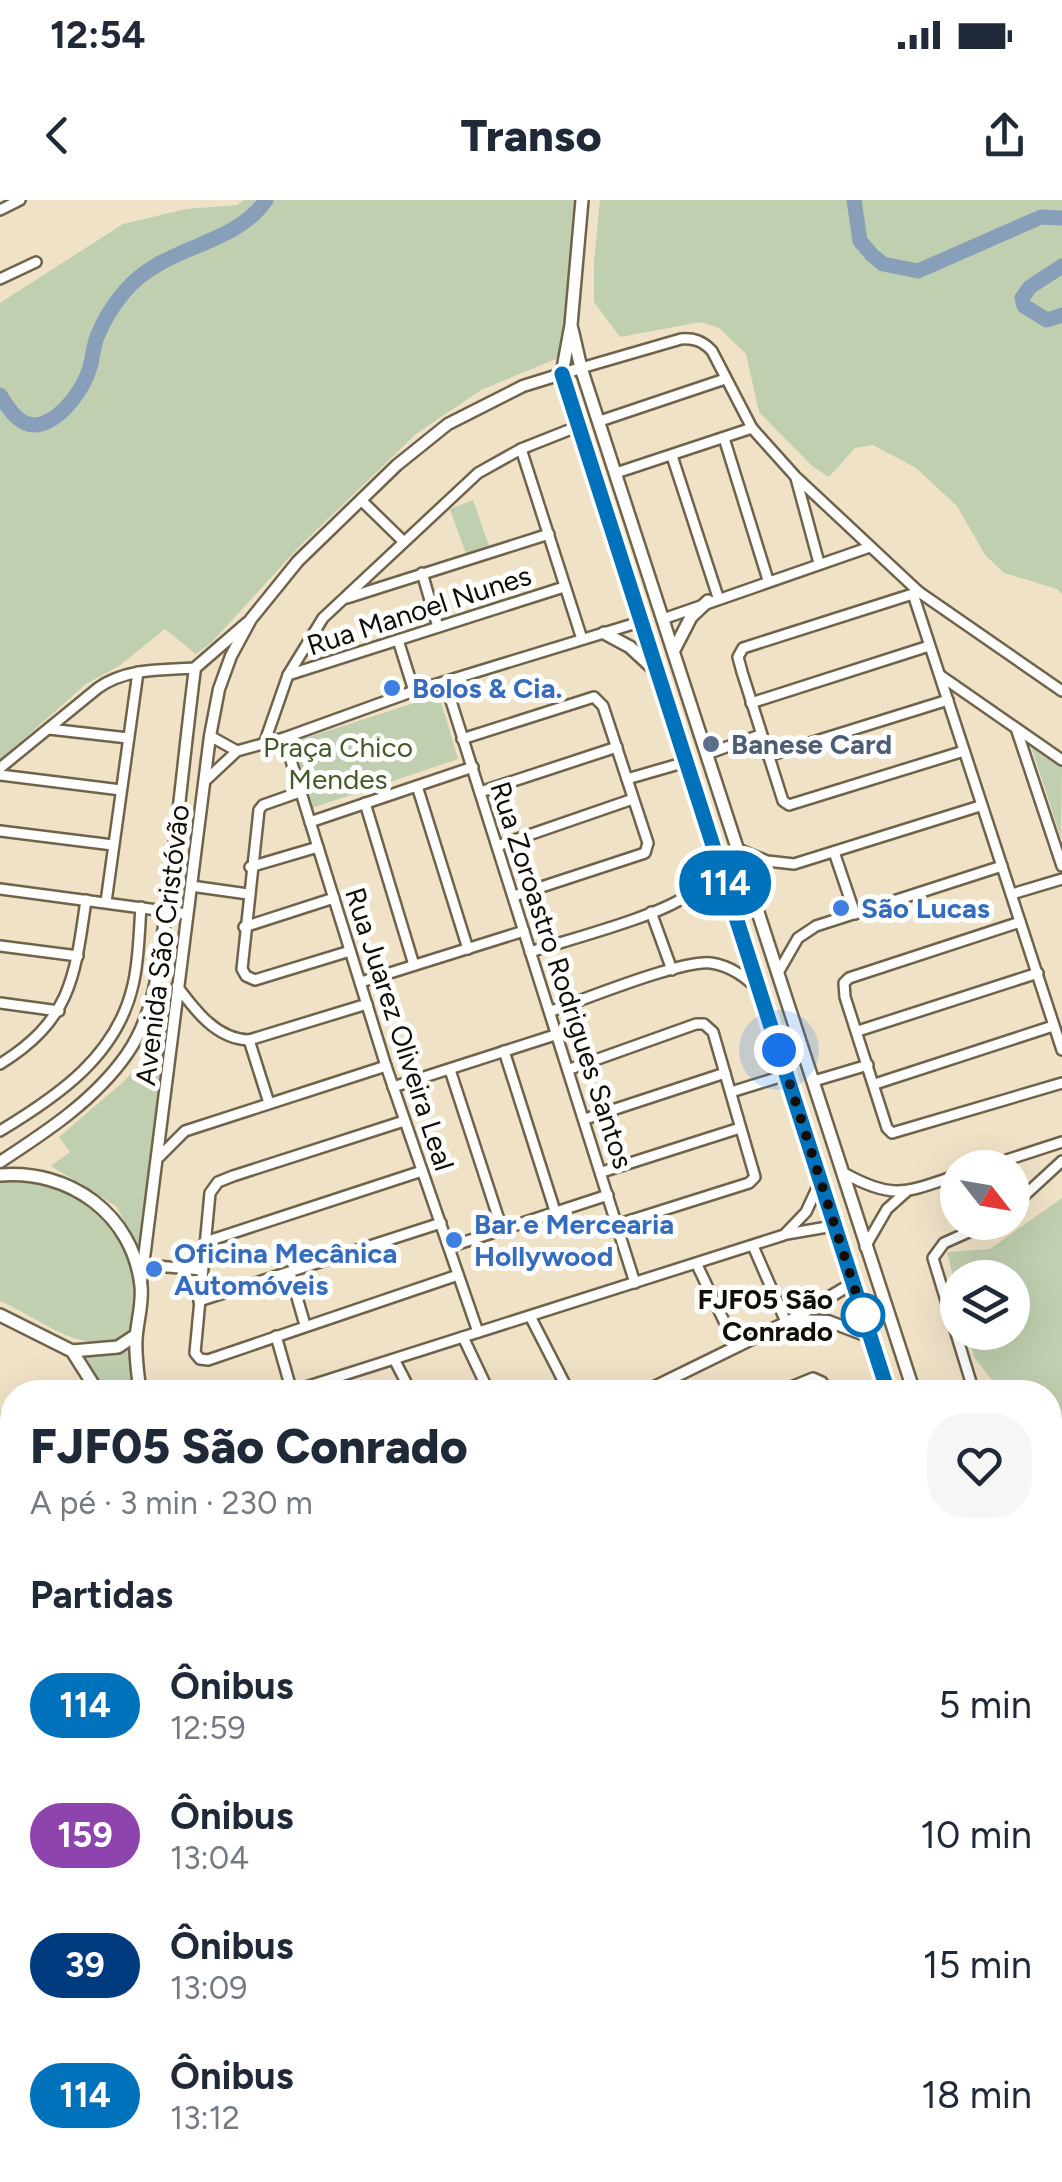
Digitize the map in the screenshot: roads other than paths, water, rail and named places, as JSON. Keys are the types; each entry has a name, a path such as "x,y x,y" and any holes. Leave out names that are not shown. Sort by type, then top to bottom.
{"main road":[{"path":"582,200 571,325 562,374 884,1380"},
{"path":"571,325 581,368 910,1380"},
{"path":"674,650 691,617 713,599"},
{"path":"604,633 645,658 660,675"},
{"path":"666,698 676,698 687,691"},
{"path":"671,713 678,706 692,711"},
{"path":"774,1028 785,1036 796,1028"},
{"path":"779,1050 786,1043 800,1044"},
{"path":"0,1175 49,1178 92,1198 123,1232 141,1283 136,1335 139,1380"},
{"path":"0,1315 72,1351 90,1380"},
{"path":"72,1351 118,1347 136,1335"}],"street":[{"path":"0,210 20,200"},
{"path":"0,279 36,262"},
{"path":"0,772 105,682 138,672 195,668 251,619 298,562 361,500 448,424 500,396 581,368 690,338 712,350 752,428 795,476 916,593 1062,691"},
{"path":"600,421 725,379"},
{"path":"264,744 288,676 315,627 478,473 521,449 579,426"},
{"path":"616,473 752,428"},
{"path":"724,438 768,580"},
{"path":"521,449 582,639"},
{"path":"672,456 713,599"},
{"path":"795,476 819,563"},
{"path":"361,500 403,541"},
{"path":"342,600 549,534"},
{"path":"663,619 870,547"},
{"path":"422,573 438,627"},
{"name":"Rua Manoel Nunes","path":"288,676 564,587"},
{"path":"916,593 928,646 1062,1050"},
{"path":"916,593 740,650 738,657 760,735 783,801 793,806 964,752"},
{"name":"Avenida São Cristóvão","path":"141,1283 210,736 219,689 251,619"},
{"path":"205,781 238,751 643,621"},
{"path":"398,640 414,692"},
{"path":"751,703 928,646"},
{"path":"210,653 225,650 231,656"},
{"name":"Avenida São Cristóvão","path":"0,1162 80,1104 128,1052 154,996 195,668"},
{"path":"106,902 138,672"},
{"path":"940,675 1062,760"},
{"name":"Rua Zoroastro Rodrigues Santos","path":"445,682 635,1283"},
{"path":"462,740 594,697 601,701 628,779 648,843 644,854 514,896"},
{"path":"768,756 948,700"},
{"path":"49,729 128,738"},
{"path":"1017,730 1060,850 1062,866"},
{"path":"707,754 760,735"},
{"path":"210,736 238,751"},
{"name":"Rua Juarez Oliveira Leal","path":"284,738 386,1066 478,1332"},
{"path":"480,792 617,747"},
{"path":"628,779 686,762"},
{"path":"310,822 473,767"},
{"path":"0,772 121,790"},
{"path":"417,786 468,948"},
{"path":"300,792 260,807 250,867 242,969 255,980 350,951"},
{"path":"497,846 633,799"},
{"path":"364,803 414,964"},
{"path":"738,849 788,865 980,806"},
{"path":"0,831 113,844"},
{"path":"250,867 318,846"},
{"path":"530,952 650,912 688,894 706,866 713,846"},
{"path":"834,852 855,914"},
{"path":"779,971 803,933 1002,866"},
{"path":"1012,894 1062,879"},
{"path":"191,886 248,894"},
{"path":"0,889 187,914"},
{"path":"244,926 334,898"},
{"path":"2,1061 47,1025 59,1010 74,979 86,900"},
{"path":"0,1131 73,1082 105,1045 134,984 141,907"},
{"path":"650,912 672,970"},
{"path":"1020,922 846,980 845,996 887,1128 896,1134 1062,1083"},
{"path":"361,982 524,931"},
{"path":"0,946 78,956"},
{"path":"551,1011 704,962 744,976 761,992"},
{"path":"858,1031 1038,974"},
{"path":"176,986 216,1029 240,1040 367,1004"},
{"path":"0,1003 59,1010"},
{"path":"570,1069 700,1023 714,1032 756,1172 752,1182 618,1224"},
{"path":"875,1084 1053,1026"},
{"path":"393,1087 558,1034"},
{"path":"249,1040 269,1103"},
{"path":"504,1051 555,1212"},
{"path":"814,1081 868,1064"},
{"path":"158,1157 185,1131 386,1066"},
{"path":"450,1070 502,1229"},
{"path":"585,1119 725,1072"},
{"path":"731,1092 786,1075"},
{"path":"404,1121 218,1182 210,1193 194,1353 208,1360 458,1275"},
{"path":"602,1172 740,1128"},
{"path":"1030,1152 1062,1142"},
{"path":"1030,1190 1062,1161"},
{"path":"205,1242 422,1171"},
{"path":"844,1173 884,1191 906,1192 940,1182"},
{"path":"784,1235 806,1212 820,1182"},
{"path":"866,1247 887,1209 906,1192"},
{"path":"449,1247 608,1195"},
{"path":"199,1301 441,1224"},
{"path":"330,1380 784,1235 834,1226"},
{"path":"951,1240 934,1258 970,1380"},
{"path":"753,1246 788,1321"},
{"path":"145,1264 202,1270"},
{"path":"697,1264 736,1346"},
{"path":"290,1272 306,1325"},
{"path":"668,1380 788,1321 854,1282"},
{"path":"531,1318 562,1380"},
{"path":"788,1321 828,1321 870,1338"},
{"path":"276,1336 288,1380"},
{"path":"463,1338 483,1380"},
{"path":"395,1360 405,1380"}],"waterway":[{"path":"0,395 16,417 27,424 41,424 57,416 83,384 100,330 125,291 159,264 236,227 266,200"},
{"path":"854,200 860,241 872,255 883,264 918,271 1041,217 1062,218"},
{"path":"1062,266 1030,287 1022,298 1024,306 1047,320 1062,315"}],"place":[{"name":"Bolos & Cia.","path":"392,688"},
{"name":"Banese Card","path":"711,744"},
{"name":"São Lucas","path":"841,908"},
{"name":"Bar e Mercearia Hollywood","path":"454,1240"},
{"name":"Oficina Mecânica Automóveis","path":"154,1269"},
{"name":"FJF05 São Conrado","path":"863,1315"}],"park label":[{"name":"Praça Chico Mendes","path":"338,763"}]}
